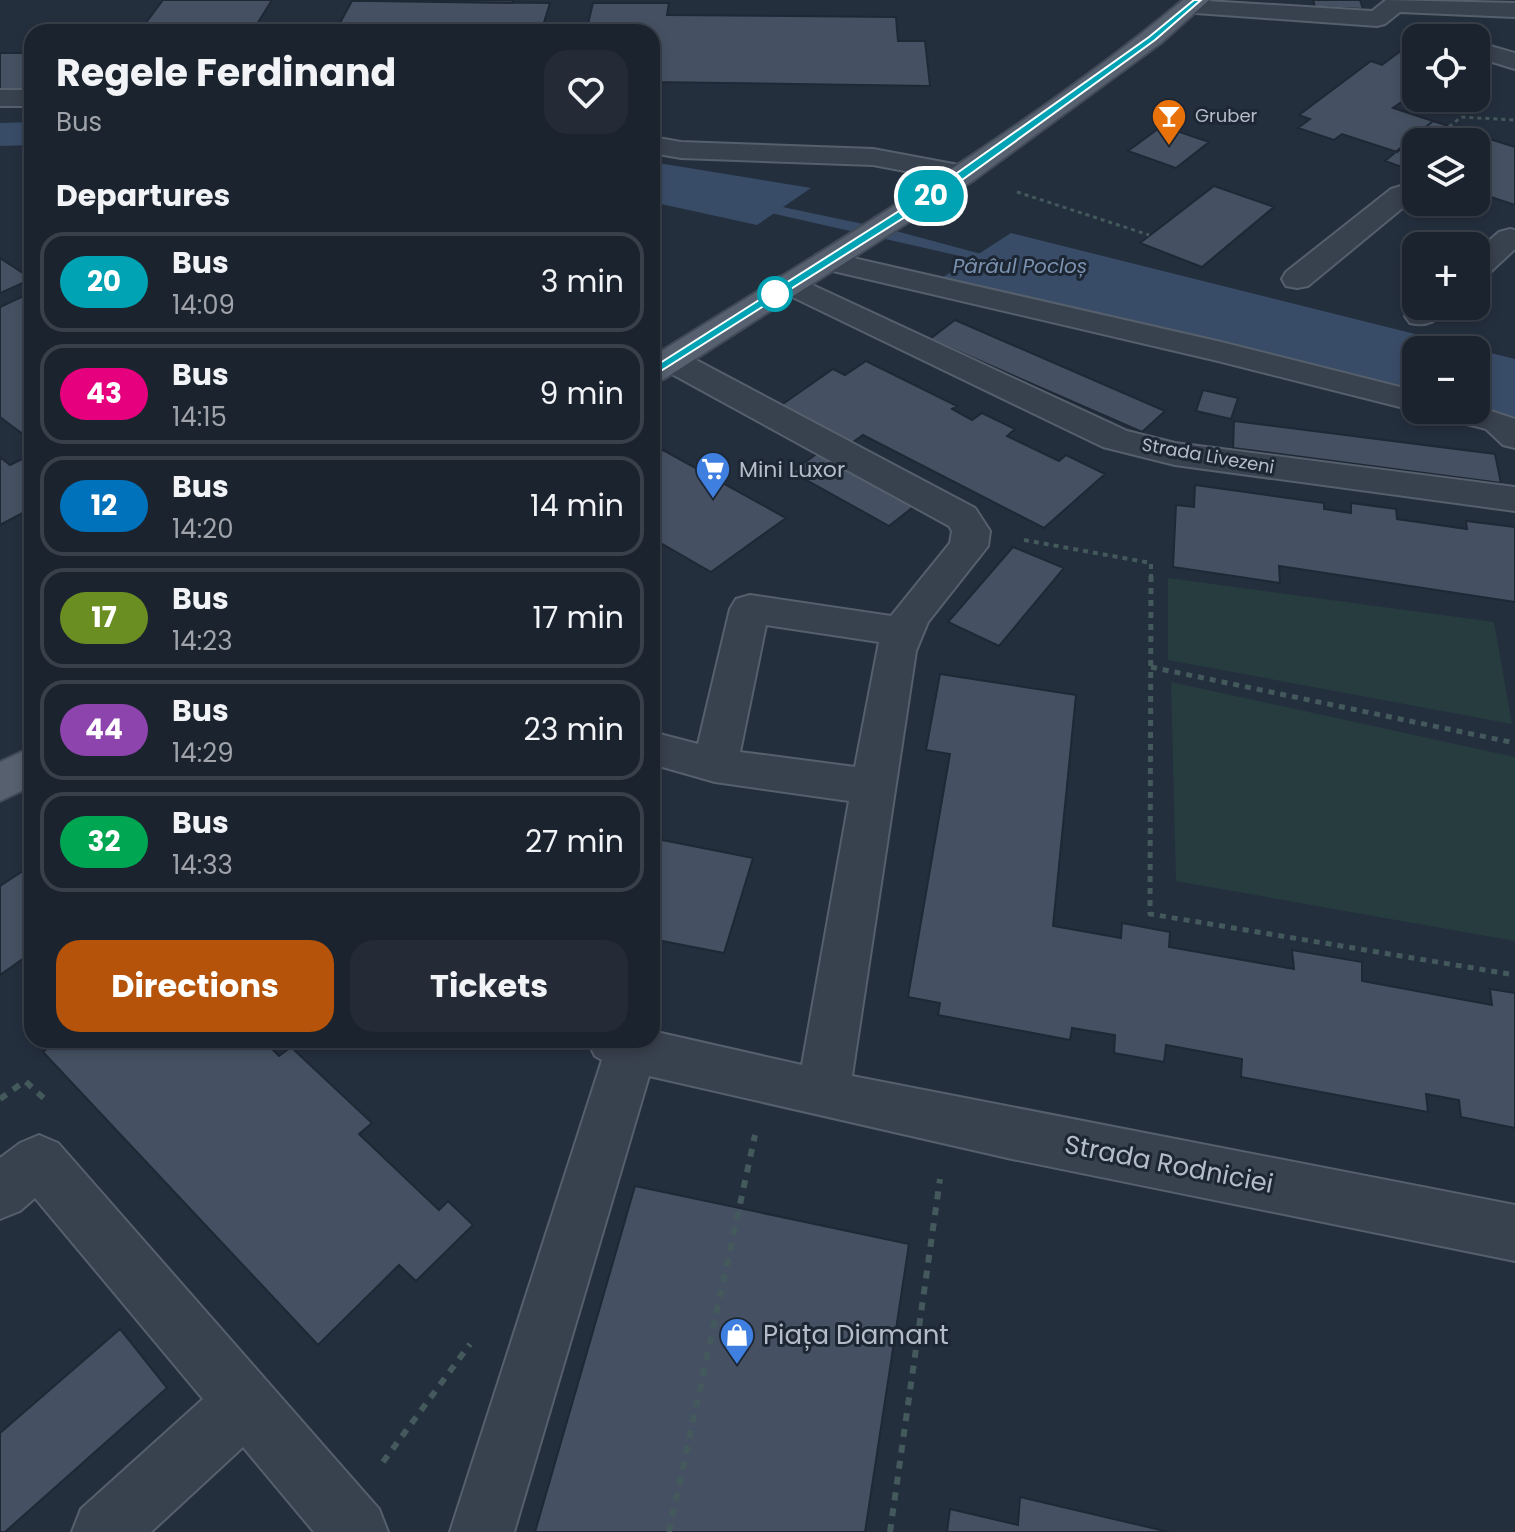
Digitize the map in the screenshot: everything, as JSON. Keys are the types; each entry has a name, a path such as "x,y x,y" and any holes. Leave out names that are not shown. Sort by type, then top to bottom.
{"main road":[{"path":"661,366 964,174 1194,4"},
{"path":"0,784 24,769"}],"street":[{"path":"1194,4 1377,19 1402,27"},
{"path":"1377,19 1394,5 1515,10"},
{"path":"1490,53 1515,61"},
{"path":"0,98 24,98"},
{"path":"660,146 681,150 873,157 964,174"},
{"path":"1297,279 1401,195"},
{"path":"1490,256 1510,238"},
{"path":"830,259 878,275 1221,352 1402,397"},
{"name":"Strada Livezeni","path":"791,284 1115,439 1175,454 1515,499"},
{"path":"661,366 962,517 971,531 969,546 910,617 896,651 823,1094"},
{"path":"1490,420 1498,422 1515,437"},
{"path":"715,765 750,609 904,632"},
{"path":"660,750 715,765 873,787"},
{"path":"482,1532 621,1048"},
{"name":"Strada Rodniciei","path":"638,1048 823,1094 1012,1134 1515,1233"},
{"path":"0,1192 39,1161 356,1532"},
{"path":"104,1532 245,1403"}],"path":[{"path":"1449,127 1461,117 1515,120"},
{"path":"1004,187 1149,235"},
{"path":"971,531 1151,563 1150,914 1515,975"},
{"path":"1151,667 1515,743"},
{"path":"0,1099 25,1081 59,1112"},
{"path":"890,1532 949,1119"},
{"path":"669,1532 756,1130"},
{"path":"377,1470 476,1336"}],"green space":[{"path":"1168,578 1494,622 1512,724 1168,660"},
{"path":"1171,682 1515,757 1515,941 1176,881"}],"water":[{"path":"24,122 24,145 0,146 0,123"},
{"path":"660,163 811,188 757,225 660,204"},
{"name":"Pârâul Pocloș","path":"1011,233 1423,336 1402,336 1402,386 1173,330 940,279"},
{"name":"Pârâul Pocloș","path":"1490,353 1515,359 1515,418 1490,410"}],"building":[{"path":"163,0 272,0 257,24 145,24"},
{"path":"373,0 513,0 512,3 372,1"},
{"path":"1313,0 1360,0 1363,9 1315,7"},
{"path":"352,1 550,3 543,24 339,24"},
{"path":"593,3 669,3 667,15 896,17 898,41 925,41 930,86 660,82 660,24 588,24"},
{"path":"1402,50 1402,102 1393,108 1433,121 1425,128 1402,128 1402,148 1397,152 1342,134 1334,140 1298,128 1310,119 1299,115 1371,61 1382,65"},
{"path":"0,53 24,53 24,89 0,89"},
{"path":"1433,121 1455,128 1425,128"},
{"name":"Gruber","path":"1162,126 1209,142 1176,168 1128,151"},
{"path":"1490,139 1515,147 1515,205 1490,197"},
{"path":"1402,147 1402,167 1385,161"},
{"path":"1214,186 1274,207 1202,267 1140,243"},
{"path":"0,258 24,274 24,282 0,293"},
{"path":"24,296 24,435 0,417 0,307"},
{"path":"955,320 1165,411 1142,432 930,339"},
{"path":"866,361 957,406 952,409 972,420 982,413 1015,429 1007,436 1059,461 1066,455 1105,474 1044,528 863,435 849,445 777,408 833,369 845,375"},
{"path":"1203,390 1238,398 1231,419 1196,411"},
{"path":"1234,421 1495,454 1501,483 1233,448"},
{"path":"663,450 786,518 711,572 660,543 660,452"},
{"path":"819,452 917,504 889,526 792,472"},
{"path":"0,457 10,465 24,458 24,512 0,525"},
{"path":"1195,485 1324,503 1324,509 1351,513 1351,503 1396,509 1397,519 1467,529 1466,521 1515,527 1515,602 1279,566 1280,583 1173,567 1176,505 1194,507"},
{"path":"1013,547 1064,568 999,646 948,622"},
{"path":"940,674 1076,695 1053,926 1121,938 1122,923 1170,932 1169,947 1294,969 1292,950 1362,962 1362,981 1492,1005 1490,989 1515,993 1515,1128 1461,1117 1459,1100 1426,1094 1428,1112 1241,1077 1242,1059 1166,1045 1164,1062 1114,1053 1115,1035 1072,1028 1070,1040 938,1015 940,1003 908,997 950,754 926,750"},
{"path":"660,840 753,858 724,953 660,941"},
{"path":"24,870 24,958 0,975 0,886"},
{"path":"48,1048 271,1048 279,1056 292,1048 372,1123 359,1134 439,1210 448,1201 473,1225 416,1281 399,1265 318,1345 43,1052"},
{"name":"Piața Diamant","path":"635,1186 909,1244 865,1532 535,1532"},
{"path":"120,1329 167,1388 5,1532 0,1532 0,1433"},
{"path":"1020,1497 1169,1532 947,1532 950,1509 1018,1525"}],"waterway":[{"name":"Pârâul Pocloș","path":"754,205 892,234 1004,262"}],"bus line":[{"name":"20","path":"660,367 964,174 1152,38 1197,0"}],"place":[{"name":"Gruber","path":"1169,147"},
{"name":"Mini Luxor","path":"713,500"},
{"name":"Piața Diamant","path":"737,1366"}]}
